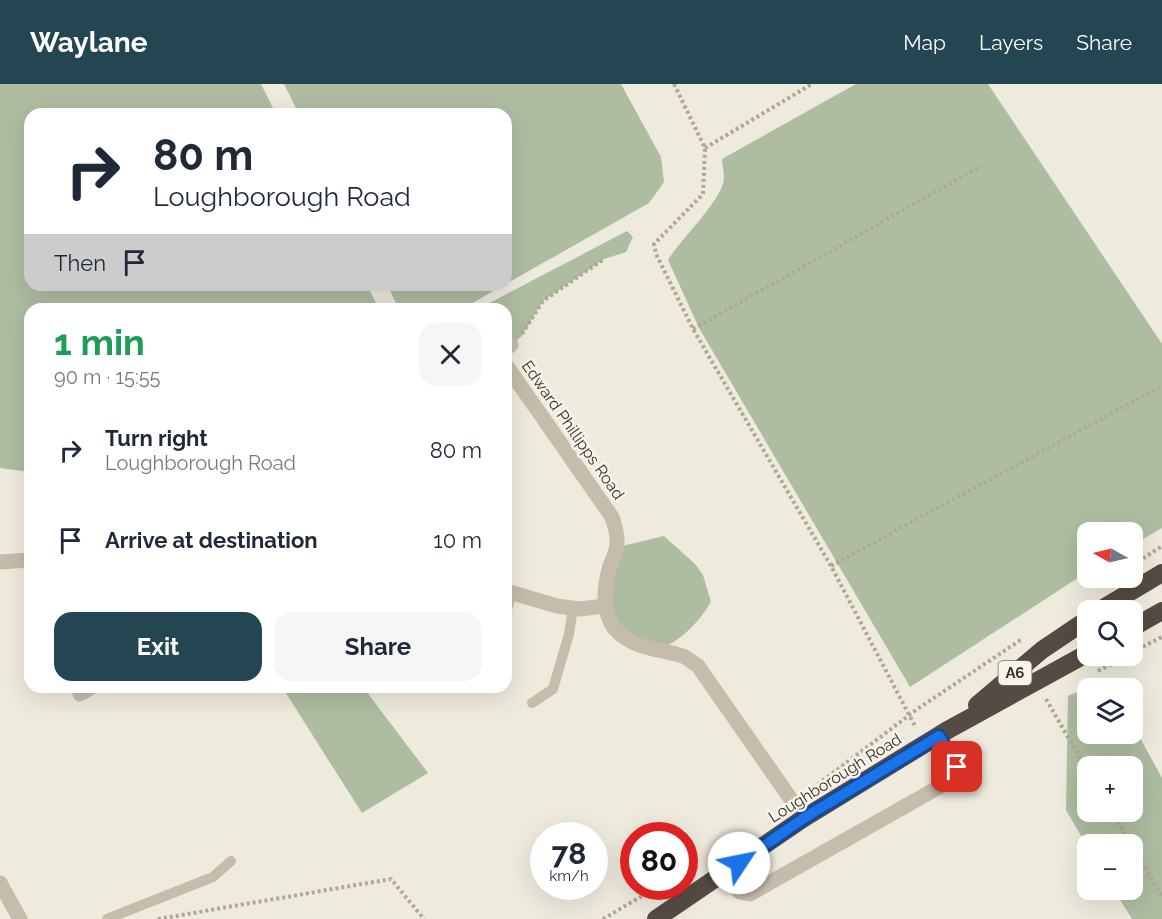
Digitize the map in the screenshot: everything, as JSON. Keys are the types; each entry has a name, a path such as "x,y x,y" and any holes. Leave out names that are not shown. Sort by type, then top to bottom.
{"highway":[{"path":"1117,600 1162,573"},
{"path":"1143,622 1162,611"},
{"name":"A6","path":"936,737 1041,650 1077,626"},
{"name":"A6","path":"936,737 1077,659"},
{"name":"Loughborough Road","path":"656,919 804,818 936,737"}],"street":[{"name":"Edward Phillipps Road","path":"512,374 612,518 617,531 618,547 604,592 610,621 621,635 648,648 685,657 698,666 804,818"},
{"path":"0,562 24,560"},
{"path":"512,593 557,606 573,608 606,606"},
{"path":"723,874 740,892 750,894 955,778 957,767 936,737"},
{"path":"0,883 20,919"}],"lane":[{"path":"532,703 553,689 569,634 573,608"},
{"path":"107,919 213,877 231,861"}],"path":[{"path":"674,84 705,148 703,194 654,244 656,254 693,329 831,566 909,715 936,737"},
{"path":"705,148 812,84"},
{"path":"693,329 981,166"},
{"path":"512,344 521,337 543,302 604,259"},
{"path":"831,566 1160,387"},
{"path":"1143,559 1162,546"},
{"path":"794,802 909,715 1025,637"},
{"path":"1143,646 1162,637"},
{"path":"1096,672 1108,666"},
{"path":"1036,704 1056,694"},
{"path":"1046,699 1079,756"},
{"path":"1143,864 1162,896"},
{"path":"158,919 391,879 424,919"},
{"path":"603,919 635,900"}],"green space":[{"path":"0,84 261,84 273,108 24,108 24,291 370,291 376,303 24,303 24,471 0,468"},
{"path":"284,84 621,84 661,157 664,182 649,203 512,281 512,108 296,108"},
{"path":"856,84 988,84 1162,344 1162,528 1143,539 1143,522 1077,522 1077,578 910,687 699,328 668,260 717,196 724,178 722,159"},
{"path":"627,231 633,237 626,252 604,259 543,301 521,337 512,344 512,303 489,303"},
{"path":"390,291 494,291 472,303 396,303"},
{"path":"664,536 695,564 703,575 711,602 688,631 657,651 610,621 607,578 618,547"},
{"path":"1077,692 1077,744 1143,743 1162,778 1162,919 1132,919 1120,900 1143,900 1143,834 1080,834 1066,810 1068,696"},
{"path":"286,693 368,693 428,773 362,813"}],"route":[{"path":"739,863 804,818 939,736 957,767"}]}
